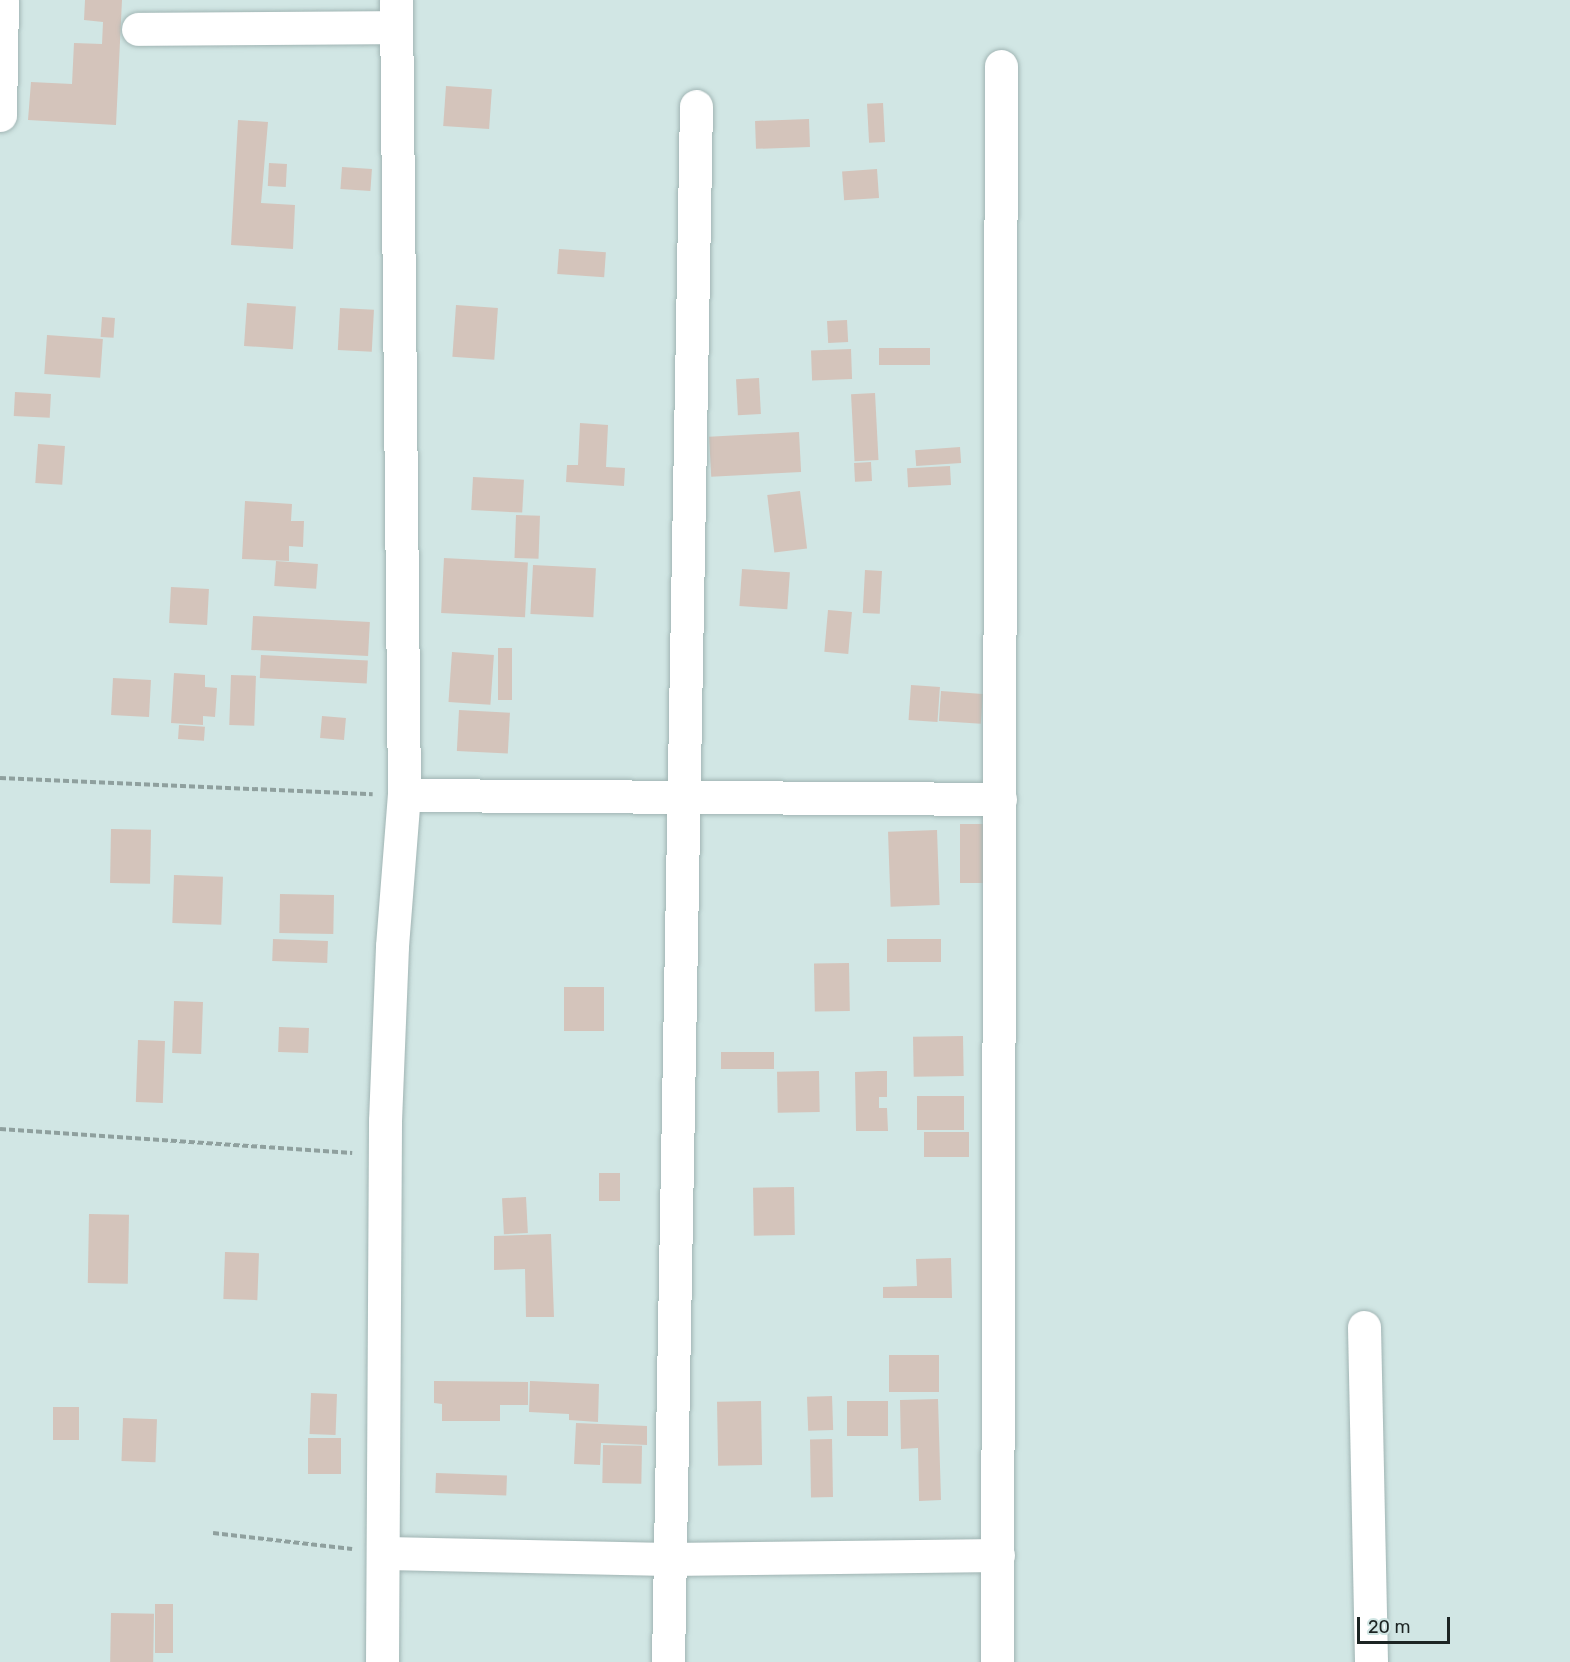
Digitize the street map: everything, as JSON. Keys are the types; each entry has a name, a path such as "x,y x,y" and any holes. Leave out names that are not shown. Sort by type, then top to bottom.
{"street":[{"path":"0,115 2,0"},
{"path":"138,29 396,13 404,795 392,946 385,1155 386,1553 382,1662"},
{"path":"997,1662 1001,66"},
{"path":"668,1662 668,1559 696,106"},
{"path":"404,795 1000,799"},
{"path":"1364,1327 1371,1662"},
{"path":"386,1553 668,1559 998,1555"}],"path":[{"path":"0,778 404,795"},
{"path":"0,1129 385,1155"},
{"path":"213,1533 386,1553"}],"building":[{"path":"85,0 122,0 116,125 28,120 31,82 72,84 74,43 102,44 103,22 84,20"},
{"path":"446,86 492,89 489,129 443,126"},
{"path":"883,103 885,142 869,143 867,104"},
{"path":"809,119 810,147 756,149 755,121"},
{"path":"238,120 268,122 261,203 295,205 293,249 231,245"},
{"path":"269,163 287,164 286,187 268,186"},
{"path":"342,167 372,169 370,191 340,189"},
{"path":"877,169 879,198 844,200 842,171"},
{"path":"559,249 606,252 604,277 557,274"},
{"path":"247,303 296,306 293,349 244,346"},
{"path":"456,305 498,308 494,360 452,357"},
{"path":"340,308 374,310 372,352 338,350"},
{"path":"102,317 115,318 114,338 101,337"},
{"path":"847,320 848,342 828,343 827,321"},
{"path":"47,335 103,339 100,378 44,374"},
{"path":"879,348 930,348 930,365 879,365"},
{"path":"851,349 852,379 812,380 811,350"},
{"path":"759,378 761,414 738,415 736,379"},
{"path":"15,392 51,394 50,418 14,416"},
{"path":"875,393 879,460 855,461 851,394"},
{"path":"580,423 608,425 606,467 625,468 624,486 566,482 567,465 578,465"},
{"path":"799,432 801,472 711,477 709,437"},
{"path":"38,444 65,446 62,485 35,483"},
{"path":"960,447 961,463 916,466 915,450"},
{"path":"871,462 872,481 855,482 854,463"},
{"path":"950,466 951,485 908,487 907,468"},
{"path":"473,477 524,480 522,513 471,510"},
{"path":"800,491 807,549 774,553 767,495"},
{"path":"245,501 292,504 291,521 304,521 303,547 289,546 289,561 242,559"},
{"path":"516,515 540,516 538,559 514,558"},
{"path":"444,558 528,562 525,617 441,613"},
{"path":"276,561 318,564 316,589 274,586"},
{"path":"533,565 596,568 593,617 530,614"},
{"path":"742,569 790,572 787,609 739,606"},
{"path":"865,570 882,571 880,614 863,613"},
{"path":"171,587 209,589 207,625 169,623"},
{"path":"828,610 852,612 848,654 824,652"},
{"path":"253,616 370,622 368,656 251,650"},
{"path":"498,648 512,648 512,700 498,700"},
{"path":"452,652 494,655 490,705 449,702"},
{"path":"261,655 368,661 367,684 260,678"},
{"path":"174,673 205,675 205,687 217,688 215,717 203,716 203,725 171,723"},
{"path":"231,675 256,676 254,726 229,725"},
{"path":"113,678 151,680 149,717 111,715"},
{"path":"911,685 940,687 937,722 909,720"},
{"path":"941,691 983,694 981,724 939,721"},
{"path":"459,710 510,713 508,754 457,751"},
{"path":"322,716 346,718 344,740 320,738"},
{"path":"179,725 205,727 204,741 178,739"},
{"path":"960,824 994,824 994,883 960,883"},
{"path":"111,829 151,830 150,884 110,883"},
{"path":"937,830 940,905 891,907 888,832"},
{"path":"174,875 223,877 221,925 172,923"},
{"path":"280,894 334,895 333,934 279,933"},
{"path":"273,939 328,941 327,963 272,961"},
{"path":"887,939 941,939 941,962 887,962"},
{"path":"849,963 850,1011 815,1012 814,964"},
{"path":"564,987 604,987 604,1031 564,1031"},
{"path":"174,1001 203,1002 201,1054 172,1053"},
{"path":"279,1027 309,1028 308,1053 278,1052"},
{"path":"963,1036 964,1076 914,1077 913,1037"},
{"path":"138,1040 165,1041 163,1103 136,1102"},
{"path":"721,1052 774,1052 774,1069 721,1069"},
{"path":"819,1071 820,1112 778,1113 777,1072"},
{"path":"887,1071 887,1097 879,1097 879,1108 887,1108 888,1131 856,1131 855,1072"},
{"path":"917,1096 964,1096 964,1130 917,1130"},
{"path":"924,1132 969,1132 969,1157 924,1157"},
{"path":"599,1173 620,1173 620,1201 599,1201"},
{"path":"794,1187 795,1235 754,1236 753,1188"},
{"path":"526,1197 528,1233 504,1234 502,1198"},
{"path":"89,1214 129,1215 128,1284 88,1283"},
{"path":"551,1234 554,1317 526,1317 525,1269 494,1270 494,1236"},
{"path":"225,1252 259,1253 257,1300 223,1299"},
{"path":"951,1258 952,1298 883,1298 883,1287 917,1286 916,1259"},
{"path":"889,1355 939,1355 939,1392 889,1392"},
{"path":"434,1381 528,1382 528,1405 500,1405 500,1421 442,1421 442,1404 434,1403"},
{"path":"530,1381 599,1384 598,1422 569,1420 569,1414 529,1412"},
{"path":"311,1393 337,1394 336,1435 310,1434"},
{"path":"832,1396 833,1430 808,1431 807,1397"},
{"path":"938,1399 941,1500 919,1501 918,1448 901,1449 900,1400"},
{"path":"761,1401 762,1465 718,1466 717,1402"},
{"path":"847,1401 888,1401 888,1436 847,1436"},
{"path":"53,1407 79,1407 79,1440 53,1440"},
{"path":"123,1418 157,1419 155,1462 121,1461"},
{"path":"576,1423 647,1426 647,1445 601,1443 600,1465 574,1464"},
{"path":"308,1438 341,1438 341,1474 308,1474"},
{"path":"810,1439 832,1439 833,1497 811,1497"},
{"path":"603,1445 642,1446 641,1484 602,1483"},
{"path":"436,1473 507,1475 506,1495 435,1493"},
{"path":"155,1604 173,1604 173,1653 155,1653"},
{"path":"111,1613 154,1614 153,1662 110,1662"}]}
